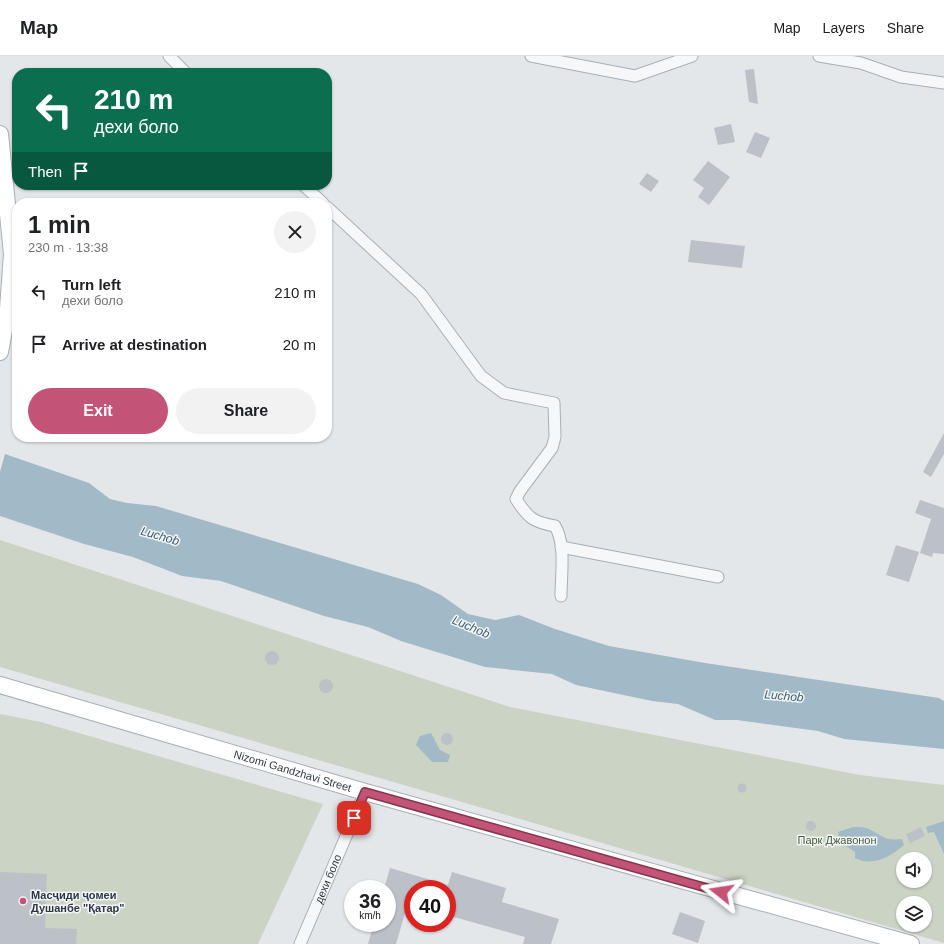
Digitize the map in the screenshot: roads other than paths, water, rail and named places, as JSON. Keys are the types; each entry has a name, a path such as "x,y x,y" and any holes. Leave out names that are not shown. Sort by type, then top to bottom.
{"street":[{"path":"169,56 181,68"},
{"path":"531,56 571,60 635,76 692,56"},
{"path":"819,56 861,63 901,77 944,83"},
{"path":"0,134 12,254 8,309 0,352"},
{"path":"309,190 317,198"},
{"path":"332,212 421,294 481,376 504,392 514,396 554,403 555,437 552,448 520,491 516,499 529,518 539,523 555,526 558,531 561,546 561,596"},
{"path":"561,546 718,578"},
{"name":"Nizomi Gandzhavi Street","path":"0,685 365,792 911,944"},
{"name":"дехи боло","path":"300,944 365,792"}],"water":[{"name":"Luchob","path":"5,454 89,483 110,499 127,503 156,506 418,584 441,595 468,614 495,620 519,615 555,629 609,646 705,663 939,698 944,701 944,749 844,739 818,731 737,720 715,720 678,704 652,701 576,685 552,674 485,667 401,641 368,627 324,616 221,581 182,576 133,557 84,544 0,516 0,472"},
{"path":"431,733 440,750 450,755 448,762 432,762 416,745 420,736"},
{"path":"944,821 944,854 934,832 928,833 926,827"},
{"path":"853,827 867,828 888,839 902,839 904,845 887,857 875,861 862,861 855,858 855,852 840,842 838,832"}],"place":[{"name":"Масҷиди ҷомеи Душанбе \"Қатар\"","path":"23,901"}],"park label":[{"name":"Парк Джавонон","path":"837,840"}]}
